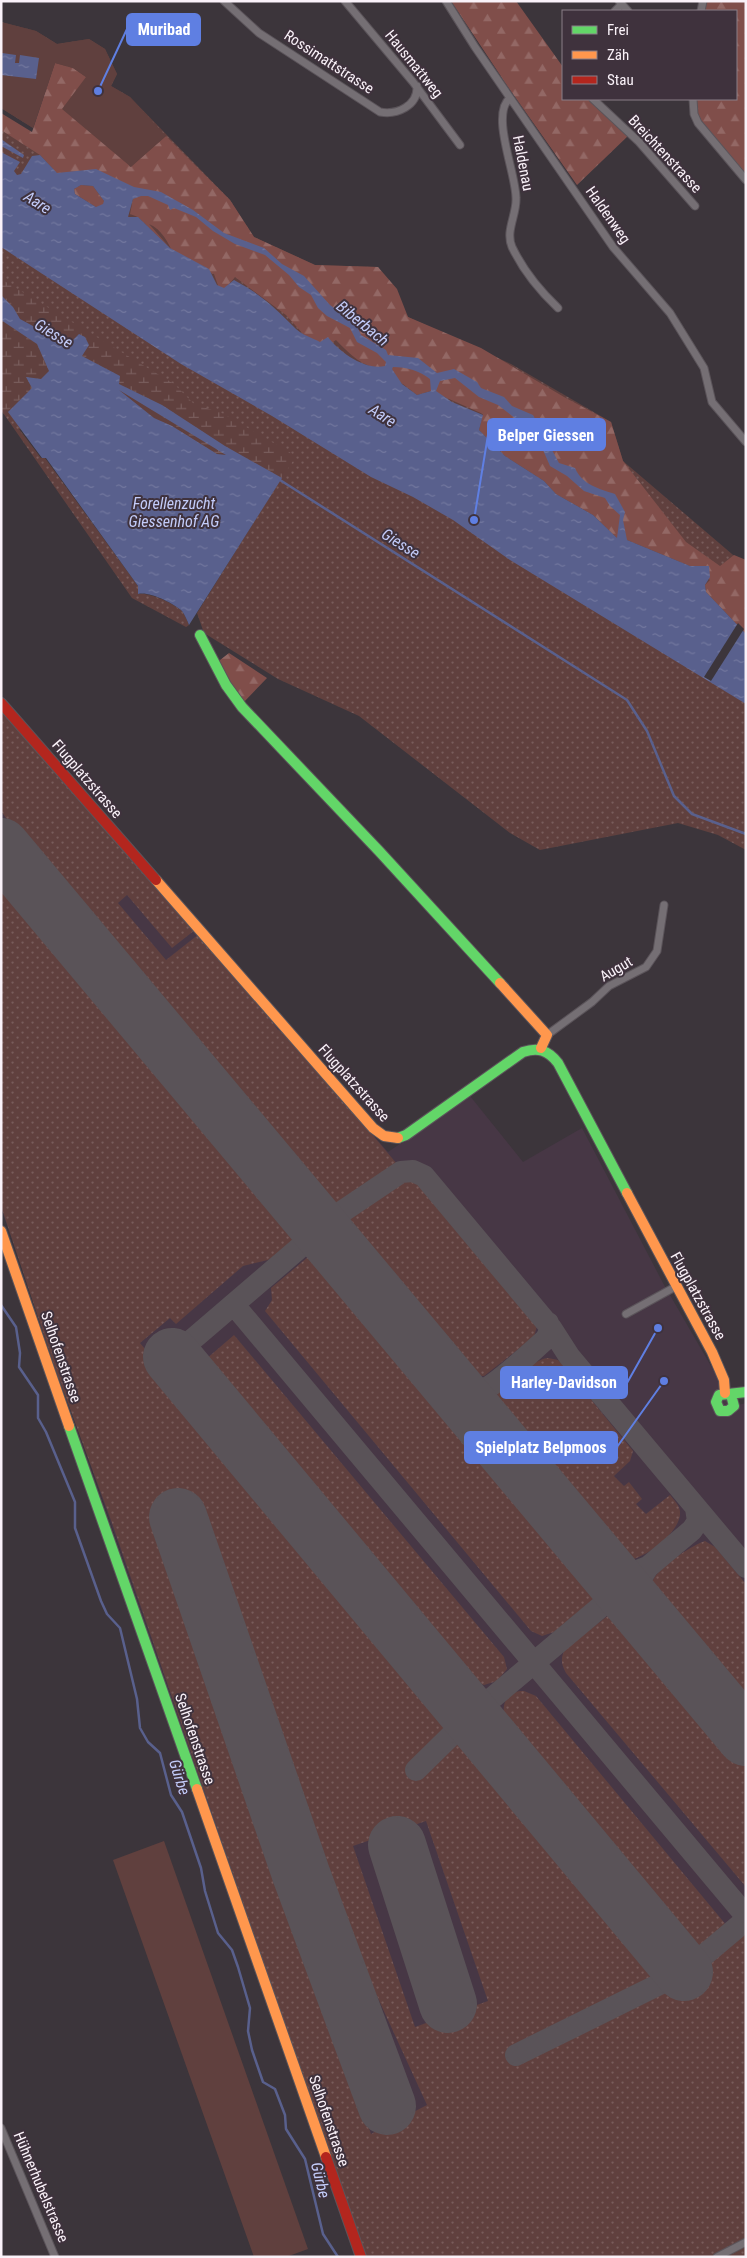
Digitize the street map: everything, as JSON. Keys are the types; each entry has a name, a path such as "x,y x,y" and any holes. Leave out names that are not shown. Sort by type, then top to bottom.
{"street":[{"name":"Rossimattstrasse","path":"224,1 259,32 380,112 390,114 413,101 417,94 417,86"},
{"name":"Hausmattweg","path":"345,1 417,86 460,145"},
{"name":"Haldenweg","path":"446,1 510,98 613,247 670,313 704,368 712,402 746,442"},
{"name":"Haldenau","path":"510,98 504,105 501,118 516,195 510,239 529,275 558,308"},
{"name":"Breichtenstrasse","path":"594,100 639,142 695,206"},
{"path":"693,100 694,114 698,123 746,180"},
{"path":"200,635 226,685 242,707 379,851 547,1035 542,1048"},
{"name":"Flugplatzstrasse","path":"1,703 367,1121 384,1137 393,1139 406,1134 517,1055 529,1050 542,1048 550,1053 558,1062 675,1287 712,1352 734,1406"},
{"name":"Augut","path":"547,1035 592,1002 609,986 646,968 657,951 664,905"},
{"name":"Selhofenstrasse","path":"1,1231 361,2257"},
{"path":"626,1314 675,1287"},
{"path":"746,1392 728,1394 716,1398 718,1408 728,1411 734,1406 746,1403"},
{"name":"Hühnerhubelstrasse","path":"1,2128 55,2257"},
{"path":"717,2257 746,2242"}],"shaded area":[{"path":"1,708 388,1152 470,1096 523,1162 582,1128 663,1283 734,1406 746,1403 746,2257 366,2257 1,1208"}],"green space":[{"path":"451,1 516,1 562,66 562,100 594,100 629,135 577,185 508,87"},
{"path":"704,1 746,1 746,179 697,118 694,100 737,100 737,10 702,10"},
{"path":"1,22 36,31 57,44 89,39 105,49 117,74 111,86 130,97 230,200 254,237 315,265 378,267 408,317 511,364 611,422 623,461 746,566 746,850 718,835 678,823 540,850 510,833 359,716 278,679 204,633 197,613 277,485 19,429 41,458 45,458 138,586 138,594 154,596 173,605 182,611 189,625 186,627 132,598 1,410 1,130 129,166 55,63 33,128 1,108"},
{"path":"1,22 36,31 57,44 89,39 105,49 117,74 111,86 130,97 166,136 131,167 62,109 86,77 73,68 55,63 33,128 1,108"},
{"path":"55,63 73,68 86,77 130,167 166,136 230,200 254,237 315,265 378,267 397,289 408,317 481,348 564,397 611,422 623,461 686,542 720,566 734,555 746,560 746,634 706,592 705,585 710,580 690,566 627,540 617,538 593,515 556,494 544,481 505,456 479,430 483,414 431,391 417,395 381,367 374,367 356,359 336,340 322,349 304,335 286,315 235,277 221,294 214,274 177,263 172,251 163,235 149,224 170,248 138,217 130,214 133,199 57,173 40,155 1,130 1,113 32,132"},
{"path":"81,185 93,186 104,201 103,205 96,207 75,194 74,189"},
{"path":"1,279 174,384 195,405 220,412 296,456 282,478 225,446 162,405 119,384 120,376 82,356 79,334 68,345 20,319 13,307 1,295"},
{"path":"1,320 37,344 49,371 41,379 26,377 33,388 4,414 1,410"},
{"path":"118,390 121,390 227,455 217,454 172,426 154,418"},
{"path":"229,653 267,678 243,703 219,666 220,660"},
{"path":"1,708 195,930 172,948 127,895 118,903 166,960 199,934 263,1007 277,1029 291,1038 397,1164 336,1205 330,1206 321,1199 18,835 1,811"},
{"path":"1,877 303,1239 272,1259 243,1266 176,1324 170,1318 140,1343 666,1972 556,2030 514,2049 519,2061 692,1978 739,1937 746,1935 746,2257 365,2257 112,1523 55,1368 1,1206","holes":["188,1498 315,1861 427,2105 371,2134 151,1511","426,1821 488,2001 415,2027 353,1846"]},
{"path":"410,1177 421,1180 538,1322 534,1337 484,1376 471,1375 462,1368 351,1234 349,1222 358,1209 385,1189"},
{"path":"314,1252 600,1594 554,1632 542,1636 531,1631 265,1311 272,1300 271,1288"},
{"path":"234,1335 504,1657 507,1669 497,1681 484,1685 471,1680 205,1360"},
{"path":"548,1358 558,1360 562,1364 633,1451 630,1461 614,1476 624,1486 629,1482 642,1499 636,1504 646,1514 670,1495 679,1508 679,1520 669,1536 643,1555 627,1560 617,1552 497,1409 496,1399 501,1389 529,1366"},
{"path":"705,1541 715,1547 746,1584 746,1706 652,1592 653,1580 662,1569 684,1552"},
{"path":"614,1611 746,1768 746,1887 564,1670 562,1657 566,1648"},
{"path":"524,1691 536,1696 727,1926 699,1953 508,1725 504,1713 505,1702 512,1694"},
{"path":"164,1841 308,2249 286,2257 254,2257 113,1860"}],"water":[{"path":"2,53 16,55 15,63 19,63 20,55 39,58 36,79 1,75"},
{"path":"1,139 24,155 23,158 1,146"},
{"name":"Aare","path":"1,152 20,162 14,171 17,175 21,174 32,156 40,155 57,173 96,169 134,187 161,192 193,210 224,233 264,248 282,264 304,276 330,305 356,324 361,335 386,350 388,355 418,358 437,373 454,369 477,382 481,388 504,397 512,406 533,415 559,463 575,468 582,479 592,486 615,494 625,512 623,520 627,540 690,566 709,566 710,577 705,585 706,592 746,634 746,704 510,560 453,520 413,497 371,477 272,416 181,364 1,247","holes":["81,185 93,186 104,201 103,204 96,207 75,194 74,189","148,196 168,205 170,210 174,208 196,217 213,231 235,244 265,255 289,275 299,287 311,295 318,308 327,316 350,328 357,342 377,353 386,362 385,366 370,366 354,359 339,349 328,337 320,342 301,333 267,302 234,280 224,288 217,285 209,269 170,248 138,217 128,217 133,199","393,367 403,368 422,374 430,379 431,391 417,395 402,384 392,369","455,378 479,397 498,405 516,419 532,425 550,466 567,476 584,491 605,498 610,506 620,515 617,538 593,515 556,494 544,481 505,456 479,430 483,415 452,402 436,391 440,381"]},
{"name":"Forellenzucht Giessenhof AG","path":"1,295 13,307 20,319 68,345 79,334 85,337 89,345 82,356 120,376 119,384 162,405 225,446 282,478 189,625 182,611 173,605 161,598 148,594 138,594 138,586 46,458 42,458 8,412 32,388 26,377 41,379 49,371 37,344 1,320","holes":["119,390 226,455 217,454 172,426 154,418"]}],"pier":[{"path":"738,623 744,629 711,681 704,677"}],"waterway":[{"name":"Giesse","path":"280,480 627,700 647,731 674,796 692,814 746,834"},
{"name":"Gürbe","path":"1,1305 16,1327 20,1353 19,1367 38,1395 38,1418 46,1432 75,1502 75,1528 101,1601 107,1614 120,1628 137,1699 140,1728 148,1742 160,1753 171,1795 182,1812 201,1868 205,1891 218,1933 232,1950 238,1967 250,2008 248,2031 252,2050 263,2082 275,2089 285,2115 286,2129 305,2159 323,2234 338,2257"}],"taxiway":[{"path":"295,1197 315,1214 326,1217 333,1216 401,1172 413,1171 424,1176 551,1328 569,1356 746,1567"},
{"path":"340,1213 334,1223 333,1233 336,1243 342,1252"},
{"path":"172,1357 340,1213"},
{"path":"235,1306 746,1916"},
{"path":"451,1385 463,1392 469,1393 476,1393 492,1385 546,1339 550,1331 548,1323"},
{"path":"487,1428 480,1412 480,1402 488,1387"},
{"path":"416,1770 472,1715 692,1530 698,1521 696,1508"},
{"path":"599,1561 610,1568 627,1573 645,1568"},
{"path":"647,1619 640,1606 638,1593 641,1580 648,1567"},
{"path":"516,2055 684,1972 746,1920"}],"runway":[{"path":"1,847 746,1737"},
{"path":"172,1357 684,1972"},
{"path":"178,1517 301,1874 387,2106"},
{"path":"397,1845 448,2004"}],"traffic: fast":[{"path":"200,635 226,685 242,707 379,851 500,983"},
{"path":"398,1138 406,1135 523,1052 538,1050 546,1052 558,1063 627,1193"},
{"path":"731,1395 734,1406 728,1411 720,1411 716,1402 719,1395 746,1392"},
{"path":"69,1426 197,1789"}],"traffic: slow":[{"path":"156,880 373,1128 384,1136 398,1138"},
{"path":"500,983 547,1035 541,1048"},
{"path":"627,1193 712,1352 724,1380 725,1393"},
{"path":"1,1231 69,1426"},
{"path":"197,1789 326,2157"}],"traffic: jam":[{"path":"1,703 156,880"},
{"path":"326,2157 361,2257"}],"place":[{"name":"Muribad","path":"98,91"},
{"name":"Belper Giessen","path":"474,520"},
{"name":"Harley-Davidson","path":"658,1328"},
{"name":"Spielplatz Belpmoos","path":"664,1381"}],"water label":[{"name":"Biberbach","path":"363,323"}]}
